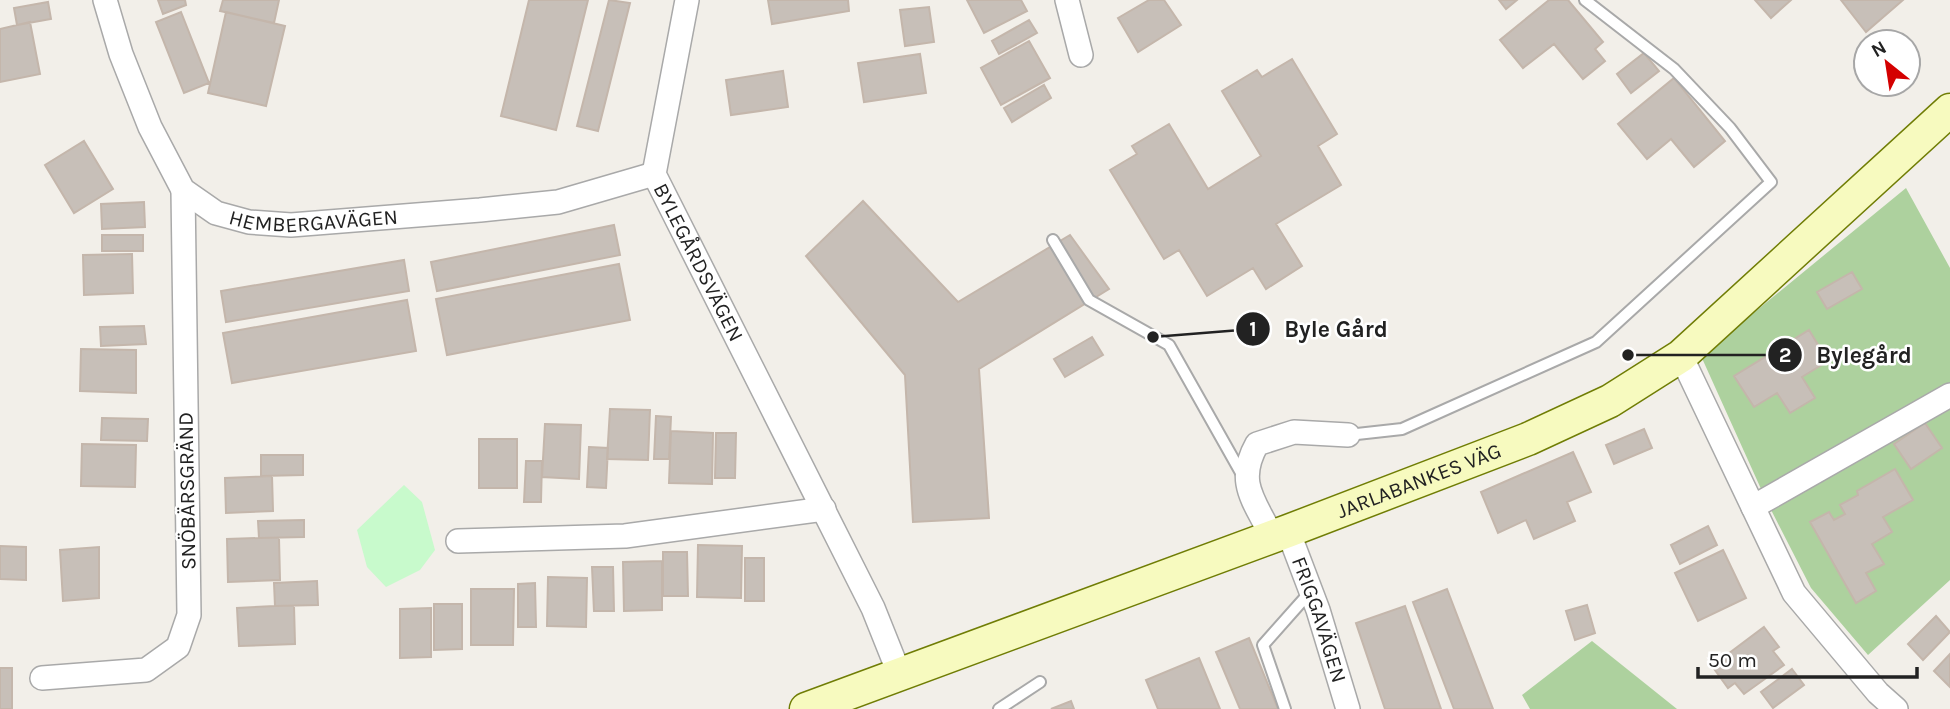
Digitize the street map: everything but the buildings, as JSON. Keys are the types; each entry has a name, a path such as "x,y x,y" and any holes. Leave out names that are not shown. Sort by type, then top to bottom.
{"main road":[{"name":"JARLABANKES VÄG","path":"806,709 1280,534 1528,439 1610,401 1681,356 1950,110"}],"street":[{"name":"HEMBERGAVÄGEN","path":"105,0 121,54 150,127 183,190 216,213 249,222 291,225 558,202 653,174"},
{"name":"BYLEGÅRDSVÄGEN","path":"687,0 653,174 873,608 899,673"},
{"path":"1067,0 1081,55"},
{"name":"SNÖBÄRSGRÄND","path":"42,678 146,670 178,647 189,615 183,190"},
{"path":"1681,356 1794,593 1878,693 1896,709"},
{"path":"1753,507 1950,395"},
{"path":"1245,481 1248,459 1256,444 1294,432 1348,435"},
{"name":"FRIGGAVÄGEN","path":"1245,481 1280,534 1311,591 1348,709"},
{"path":"458,541 625,536 824,509"}],"lane":[{"path":"1348,435 1402,429 1596,342 1771,182 1730,128 1674,69 1585,0"},
{"path":"1053,240 1089,300 1168,345 1245,481"},
{"path":"1285,709 1263,645 1311,591"},
{"path":"999,709 1040,682"}],"green space":[{"path":"1906,188 1950,268 1950,580 1868,655 1811,588 1766,500 1701,356"},
{"path":"404,485 422,502 435,550 420,570 386,587 367,567 357,530"},
{"path":"1592,641 1677,709 1530,709 1522,695"}],"place":[{"name":"Byle Gård","path":"1153,337"},
{"name":"Bylegård","path":"1628,355"}]}
